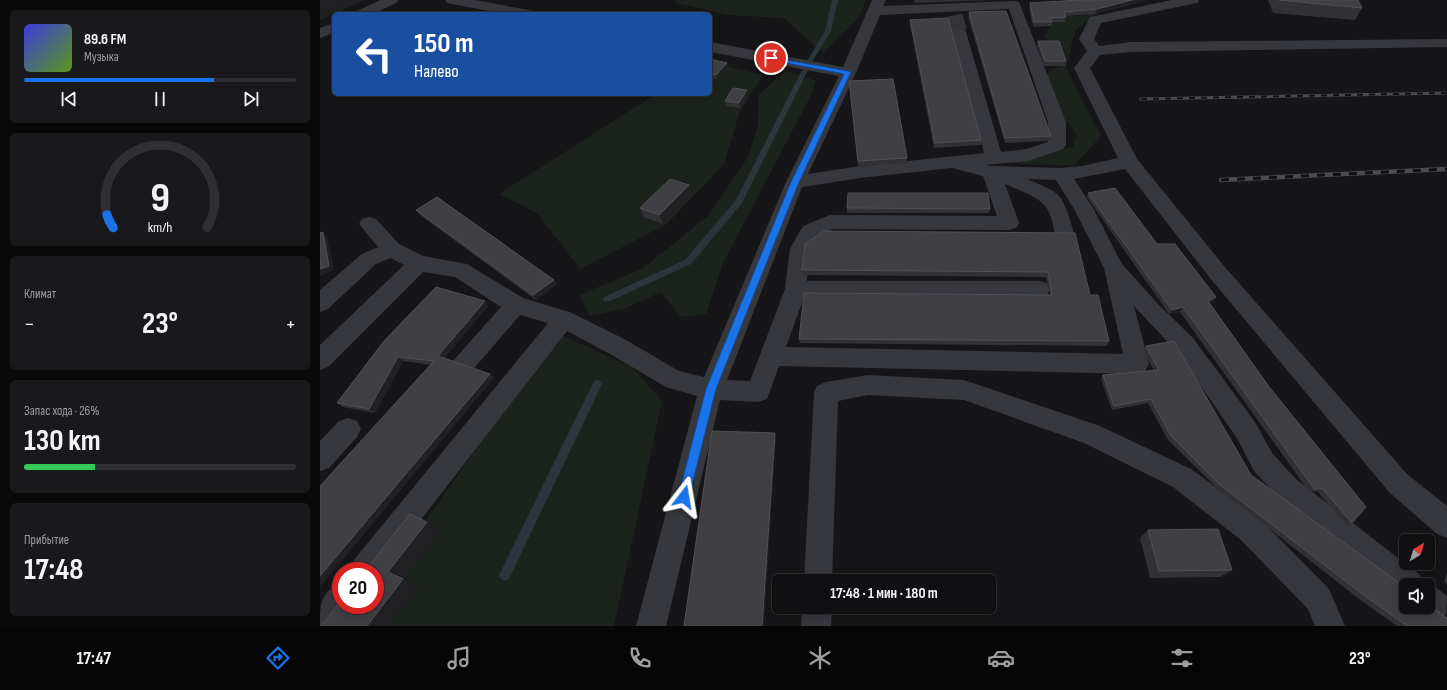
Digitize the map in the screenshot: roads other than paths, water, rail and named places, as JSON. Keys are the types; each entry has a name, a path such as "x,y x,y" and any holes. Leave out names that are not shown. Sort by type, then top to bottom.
{"lane":[{"path":"366,12 391,0"},
{"path":"452,0 517,12"},
{"path":"1095,51 1086,39 1095,20 1192,0"},
{"path":"874,10 954,11 1019,5 1057,122 1057,145 992,165"},
{"path":"874,10 980,20"},
{"path":"651,626 711,389 795,182 848,72 874,10"},
{"path":"320,34 332,28"},
{"path":"369,224 392,249 419,263 460,270 516,305 564,319 618,347 674,380 711,389 758,392 796,289 800,249 810,231 830,222 1009,223 992,165 959,32"},
{"path":"1447,42 1139,47 1095,51 1082,68 1129,162 1217,272 1398,482 1447,524"},
{"path":"712,47 848,72"},
{"path":"795,182 950,162 992,165 1061,174 1082,172 1129,162"},
{"path":"992,165 1054,203 1060,215 1065,273"},
{"path":"771,356 1137,364 1114,268 1084,208 1061,174"},
{"path":"320,303 369,259 392,249"},
{"path":"320,360 419,263"},
{"path":"1114,268 1151,311 1185,345 1246,430 1263,462 1287,488 1401,578"},
{"path":"796,289 1039,289"},
{"path":"431,402 516,305"},
{"path":"815,307 894,308"},
{"path":"370,562 564,319"},
{"path":"818,574 826,393 868,385 964,390 1091,434 1182,478 1256,535 1319,599 1330,626"},
{"path":"320,458 348,429"},
{"path":"320,624 332,609"},
{"path":"816,626 817,614"}],"waterway":[{"path":"810,61 828,31 835,0"},
{"path":"607,299 688,262 739,201 805,70"},
{"path":"505,575 597,384"}],"tunnel":[{"path":"955,15 959,32"}],"railway":[{"path":"1141,99 1447,93"},
{"path":"1221,180 1447,169"}]}
